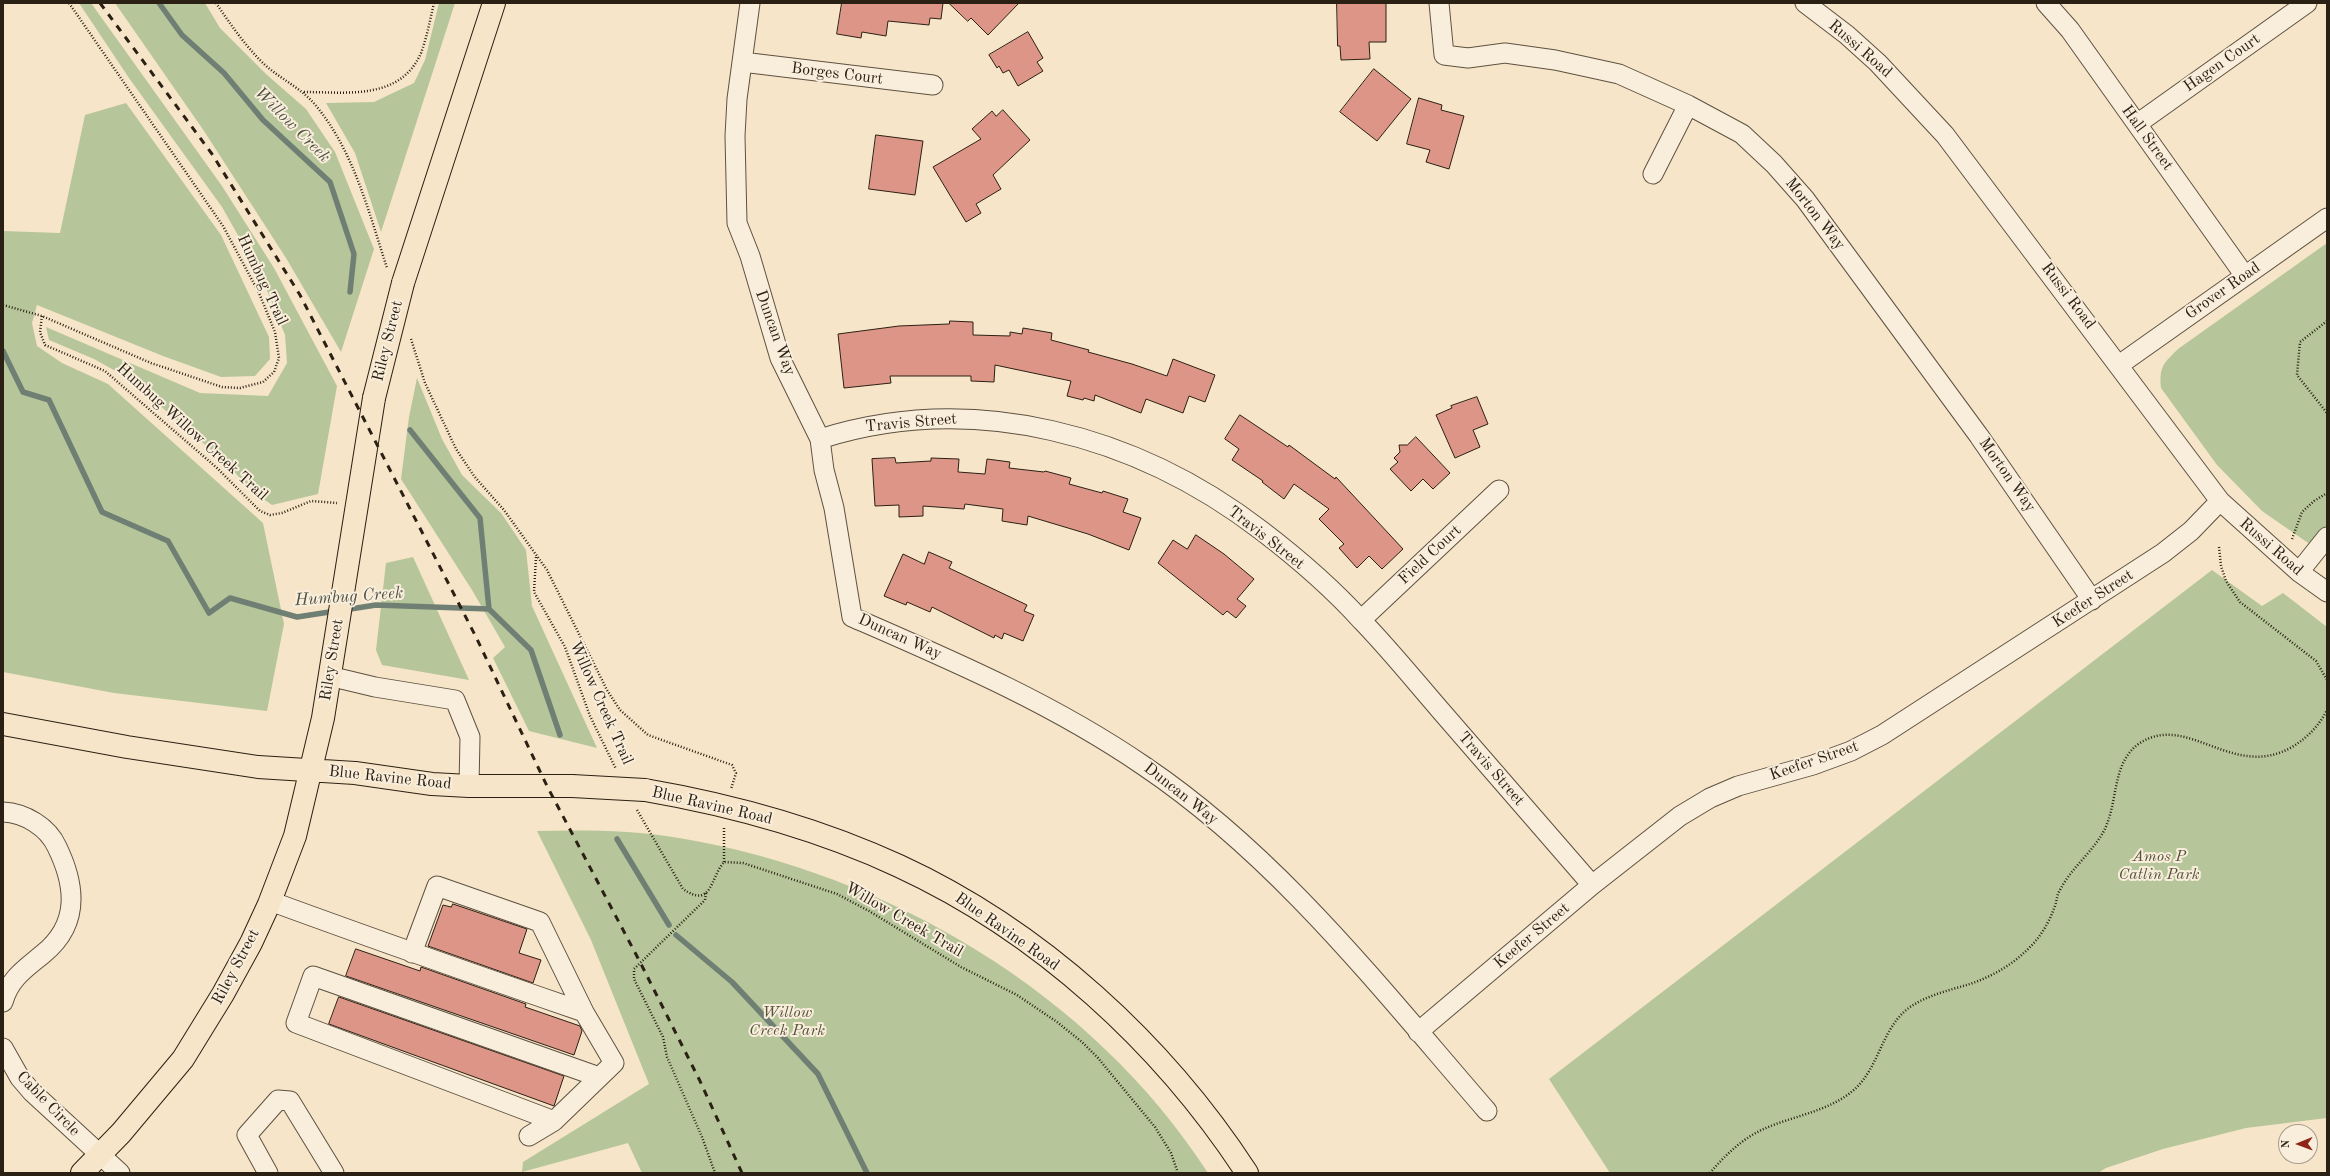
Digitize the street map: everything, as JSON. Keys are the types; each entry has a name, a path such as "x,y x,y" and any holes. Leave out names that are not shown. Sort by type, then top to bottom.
{"main road":[{"name":"Riley Street","path":"82,1173 121,1133 183,1059 223,994 251,943 270,901 295,836 323,718 355,506 374,398 403,283 494,3"},
{"name":"Blue Ravine Road","path":"3,724 127,747 258,767 310,770 470,786 572,786 641,800 726,807 822,835 900,866 946,890 1046,955 1131,1032 1168,1070 1208,1117 1247,1173"}],"street":[{"name":"Duncan Way","path":"750,3 742,62 735,136 737,223 750,256 780,358 820,438 824,470 834,508 852,617 1012,688 1054,709 1146,767 1203,810 1258,858 1309,909 1418,1032"},
{"name":"Morton Way","path":"1439,3 1444,55 1468,58 1505,54 1555,60 1619,74 1688,105 1742,134 1774,164 1805,199 1979,436 2092,600"},
{"name":"Russi Road","path":"1805,3 1847,35 1878,63 1946,134 2220,501 2299,572 2327,592"},
{"name":"Hall Street","path":"2046,3 2070,30 2245,276"},
{"name":"Hagen Court","path":"2137,124 2307,3"},
{"name":"Borges Court","path":"742,62 933,85"},
{"path":"1653,174 1688,105"},
{"name":"Grover Road","path":"2119,365 2327,218"},
{"name":"Travis Street","path":"820,438 848,430 889,422 939,418 985,419 1041,427 1086,439 1182,479 1223,504 1262,531 1295,559 1361,620 1592,885"},
{"name":"Field Court","path":"1361,620 1499,490"},
{"name":"Keefer Street","path":"1418,1032 1592,885 1680,816 1710,798 1738,786 1813,765 1851,751 1882,735 2163,553 2191,531 2220,501"},
{"path":"2299,572 2327,537"},
{"path":"329,676 375,687 455,700 470,737 470,786"},
{"path":"3,812 20,815 43,828 55,844 67,868 72,888 71,908 64,928 48,949 31,961 16,976 3,1002"},
{"path":"412,952 437,886 540,922 584,1012 614,1063 554,1121 529,1136"},
{"path":"270,901 584,1012"},
{"path":"554,1121 296,1024 313,976 599,1077"},
{"path":"1418,1032 1487,1111"},
{"name":"Cable Circle","path":"3,1048 20,1078 32,1092 99,1156 120,1173"},
{"path":"268,1173 246,1135 278,1100 290,1101 334,1173"}],"path":[{"name":"Humbug Trail","path":"3,305 42,316 151,363 222,387 245,388 263,382 274,372 279,358 275,332 259,293 223,226 69,3"},
{"path":"216,3 249,48 270,69 304,92 369,92 384,88 396,82 413,66 420,54 434,3"},
{"name":"Humbug Willow Creek Trail","path":"42,316 40,332 45,345 105,371 217,468 260,511 270,515 282,513 311,501 320,500 355,506"},
{"path":"2327,321 2300,342 2297,375 2327,414"},
{"path":"2292,539 2302,512 2314,501 2327,493"},
{"path":"2219,547 2221,566 2226,581 2240,602 2316,661 2327,680"},
{"name":"Willow Creek Trail","path":"619,774 590,716 565,647 534,592 536,557 547,570 607,690 620,710 648,735 732,765 736,773 726,807"},
{"path":"1710,1173 1730,1152 1753,1135 1782,1121 1826,1106 1839,1100 1855,1088 1864,1079 1896,1020 1910,1007 1928,997 1994,974 2014,962 2032,945 2046,928 2059,891 2107,826 2119,772 2132,749 2142,742 2166,734 2194,739 2247,757 2266,756 2285,751 2306,737 2322,720 2327,710"},
{"path":"641,800 682,889 692,895 700,896 710,890 719,868 724,862 722,842 726,807"},
{"name":"Willow Creek Trail","path":"724,862 743,863 837,894 869,911 961,967 1017,995 1057,1022 1082,1042 1098,1058 1155,1127 1171,1153 1178,1173"},
{"path":"706,892 705,900 646,954 634,969 634,979 663,1037 667,1057 702,1137 715,1173"}],"green space":[{"path":"79,3 91,3 222,186 274,268 337,386 318,494 272,505 252,491 225,462 128,378 94,359 49,340 46,327 200,393 268,396 287,363 285,335 262,278 222,207 129,78"},
{"path":"115,3 205,3 220,28 266,74 306,109 335,152 374,249 341,352 286,258 204,131"},
{"path":"439,3 455,3 381,232 355,153 326,103 374,102 414,83 425,60"},
{"path":"126,103 221,235 269,337 270,359 255,376 221,377 163,356 37,305 32,323 37,346 62,363 108,384 263,523 284,624 267,711 114,693 3,672 3,231 60,233 85,115"},
{"path":"2327,243 2327,556 2262,511 2217,465 2161,388 2161,375 2166,362 2178,349"},
{"path":"417,378 442,439 462,475 501,513 526,550 532,606 597,748 529,731 493,658 505,647 472,590 401,479 409,417"},
{"path":"413,557 469,680 382,665 376,650 386,563"},
{"name":"Amos P Catlin Park","path":"2212,570 2262,606 2283,593 2327,627 2327,1118 2246,1128 2163,1149 2106,1168 2098,1173 1610,1173 1549,1079"},
{"name":"Willow Creek Park","path":"537,831 626,832 662,835 757,855 834,880 908,912 978,951 1045,997 1106,1050 1161,1108 1208,1173 642,1173 628,1143 522,1172 523,1162 649,1084 591,940"}],"building":[{"path":"842,3 943,3 941,19 930,18 929,25 888,21 886,36 862,32 861,38 837,34"},
{"path":"949,3 1019,3 988,35 971,18 968,21"},
{"path":"1337,3 1386,3 1386,42 1369,42 1370,59 1341,60 1340,46 1338,46"},
{"path":"1028,32 1043,58 1037,62 1043,71 1018,86 1009,70 1003,73 999,66 997,68 989,55"},
{"path":"1374,69 1411,99 1377,141 1340,112"},
{"path":"1419,98 1442,105 1441,110 1464,116 1449,169 1426,162 1430,150 1407,144"},
{"path":"1003,110 1030,140 993,175 1001,189 976,204 981,213 966,222 933,167 981,139 972,129 992,111 996,116"},
{"path":"876,135 923,141 915,195 869,189"},
{"path":"950,321 973,322 973,335 1010,336 1010,332 1022,334 1023,328 1052,333 1051,340 1089,350 1088,352 1132,364 1167,376 1173,359 1215,375 1205,402 1189,396 1183,413 1146,399 1141,413 1095,395 1094,401 1067,396 1071,381 995,365 994,382 971,381 971,376 890,376 891,383 844,388 838,334 899,326 949,324"},
{"path":"1477,397 1488,424 1473,430 1480,447 1455,458 1436,415 1452,408 1451,406"},
{"path":"1240,415 1288,447 1289,445 1335,479 1336,477 1403,549 1382,569 1369,556 1357,568 1339,548 1344,544 1319,519 1329,509 1294,484 1284,499 1262,482 1263,481 1232,460 1239,449 1225,439"},
{"path":"1416,437 1450,473 1433,489 1423,479 1411,491 1390,469 1398,462 1394,458 1400,452 1399,445 1407,445"},
{"path":"895,458 896,463 931,461 931,458 959,459 958,472 985,474 987,459 1010,462 1009,468 1045,471 1071,478 1069,484 1102,493 1103,491 1128,499 1123,512 1141,518 1129,550 1088,534 1028,516 1027,525 1002,521 1003,509 965,504 964,509 923,506 923,516 899,517 899,505 875,506 872,459"},
{"path":"1196,535 1224,554 1254,579 1237,599 1246,606 1236,618 1227,611 1223,615 1158,563 1173,540 1187,549"},
{"path":"929,552 952,562 949,568 1027,605 1024,611 1034,615 1023,641 1004,633 1002,639 995,635 994,638 932,607 930,612 907,602 906,605 884,596 903,554 924,564"},
{"path":"453,904 527,929 519,953 541,960 533,983 428,946 443,905 451,907"},
{"path":"356,949 420,971 421,967 526,1004 525,1007 580,1026 582,1031 574,1055 346,976"},
{"path":"339,997 564,1076 554,1106 329,1024"}],"waterway":[{"name":"Willow Creek","path":"159,3 182,35 224,73 263,120 330,182 354,254 350,292"},
{"name":"Humbug Creek","path":"3,351 23,392 49,400 102,512 168,541 209,613 230,598 297,617 336,611"},
{"name":"Willow Creek","path":"410,430 480,518 489,609 531,650 560,735"},
{"name":"Humbug Creek","path":"344,610 376,605 489,609"},
{"name":"Willow Creek","path":"617,839 669,925"},
{"name":"Willow Creek","path":"676,935 732,982 818,1074 867,1173"}],"railway":[{"path":"100,3 212,154 300,295 476,637 547,786 640,962 700,1081 742,1173"}]}
